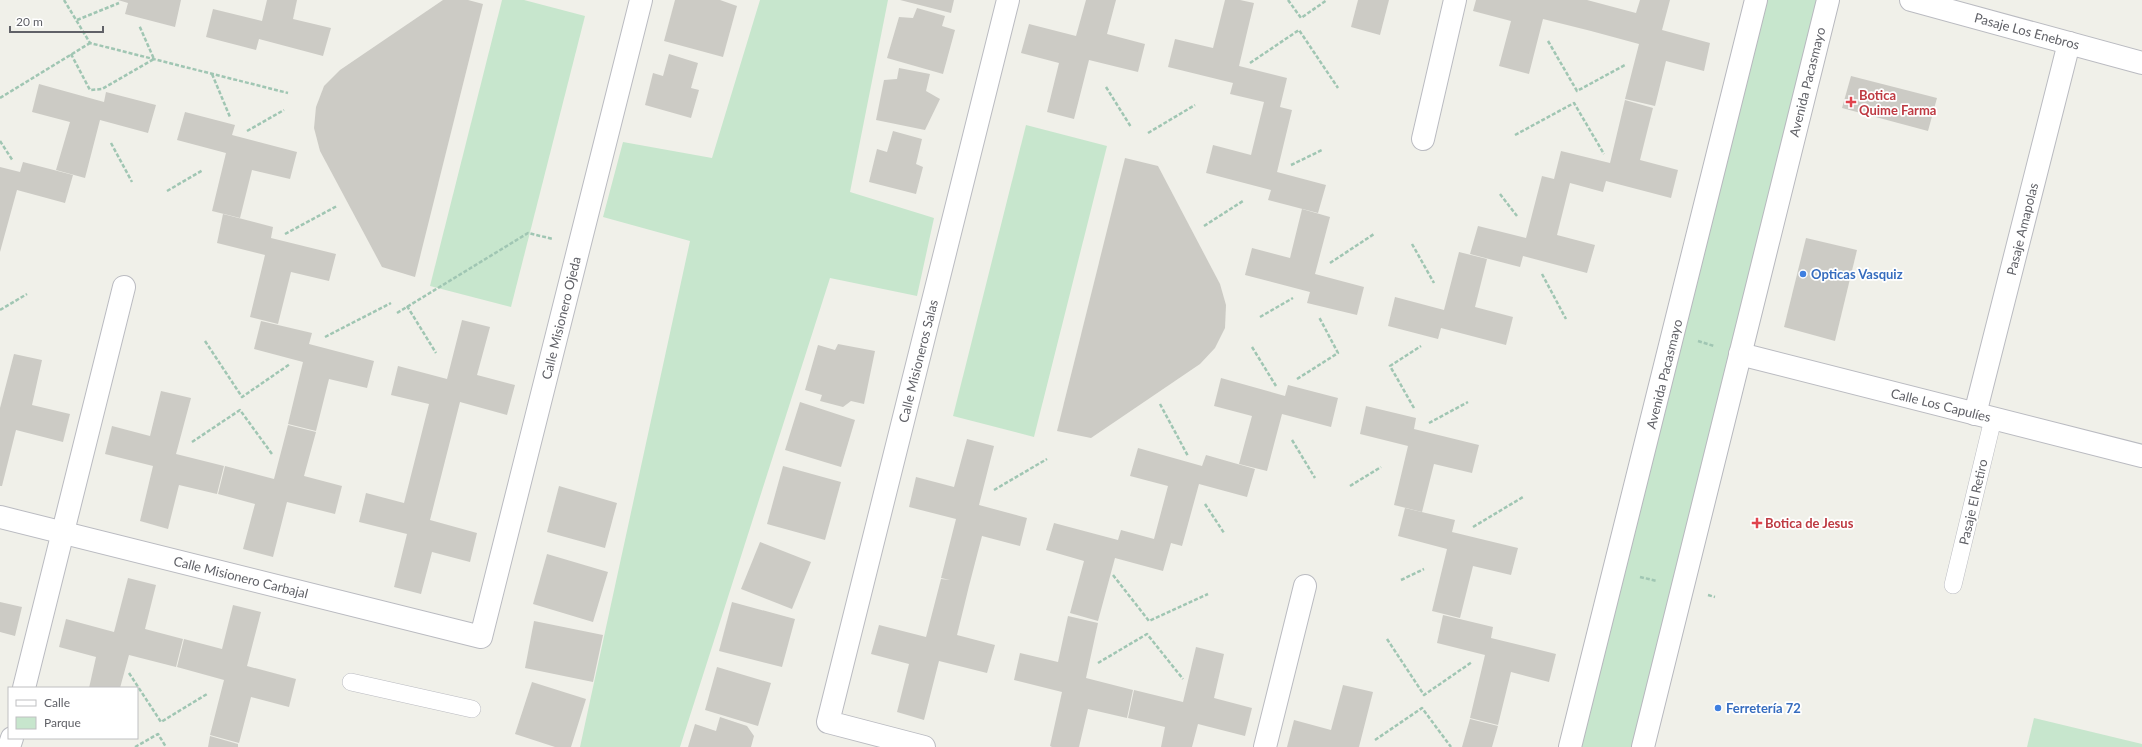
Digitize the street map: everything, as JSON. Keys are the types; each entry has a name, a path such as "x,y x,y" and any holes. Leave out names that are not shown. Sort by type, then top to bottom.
{"street":[{"name":"Calle Misionero Ojeda","path":"481,636 641,0"},
{"name":"Calle Misioneros Salas","path":"924,747 828,722 1008,0"},
{"path":"1422,139 1455,0"},
{"name":"Avenida Pacasmayo","path":"1570,747 1756,0"},
{"name":"Avenida Pacasmayo","path":"1643,747 1828,0"},
{"name":"Pasaje Los Enebros","path":"1911,0 2142,63"},
{"name":"Pasaje Amapolas","path":"1984,416 2069,43"},
{"path":"24,687 124,287"},
{"name":"Calle Los Capulíes","path":"1740,354 2142,456"},
{"name":"Calle Misionero Carbajal","path":"0,517 481,636"},
{"path":"1265,747 1305,586"}],"lane":[{"name":"Pasaje El Retiro","path":"1953,585 1984,416"},
{"path":"351,682 472,709"}],"path":[{"path":"64,0 90,43"},
{"path":"1288,0 1301,18 1327,0"},
{"path":"77,20 119,3"},
{"path":"139,25 154,59"},
{"path":"1250,63 1299,30 1338,88"},
{"path":"1548,41 1577,91 1625,65"},
{"path":"0,98 90,43 288,93"},
{"path":"71,54 90,90 102,89 154,59"},
{"path":"212,74 230,117"},
{"path":"1106,87 1131,127"},
{"path":"1515,135 1574,104 1604,154"},
{"path":"1148,132 1194,105"},
{"path":"247,131 284,110"},
{"path":"0,141 13,162"},
{"path":"111,143 132,182"},
{"path":"1291,165 1322,150"},
{"path":"167,191 203,170"},
{"path":"1500,194 1517,216"},
{"path":"1204,226 1243,201"},
{"path":"285,234 337,206"},
{"path":"397,313 528,233 556,240"},
{"path":"1330,264 1374,234"},
{"path":"1412,244 1434,283"},
{"path":"1542,274 1566,319"},
{"path":"0,310 27,294"},
{"path":"1260,317 1293,298"},
{"path":"325,337 391,303"},
{"path":"407,306 436,354"},
{"path":"1298,379 1338,353 1319,317"},
{"path":"205,341 242,397 290,364"},
{"path":"1414,408 1390,366 1421,346"},
{"path":"1252,347 1276,386"},
{"path":"1429,423 1468,402"},
{"path":"1160,404 1188,456"},
{"path":"192,442 240,410 272,454"},
{"path":"1292,440 1315,478"},
{"path":"994,490 1046,459"},
{"path":"1350,486 1380,467"},
{"path":"1473,527 1523,497"},
{"path":"1205,504 1224,533"},
{"path":"1401,580 1424,569"},
{"path":"1614,571 1682,587 1715,598"},
{"path":"1113,575 1149,621 1208,594"},
{"path":"1098,663 1147,634 1183,679"},
{"path":"1387,639 1424,695 1472,662"},
{"path":"129,673 161,722 207,694"},
{"path":"1375,740 1422,708 1451,747"},
{"path":"135,747 158,734 166,747"}],"green space":[{"path":"502,0 524,0 585,16 511,307 430,286"},
{"path":"760,0 888,0 850,192 934,218 917,296 830,278 680,747 580,747 690,241 603,217 623,142 712,158"},
{"path":"1758,0 1828,0 1642,747 1570,747"},
{"path":"1026,125 1107,146 1034,437 953,416"},
{"path":"2034,718 2142,744 2142,747 2027,747"}],"building":[{"path":"118,0 181,0 175,27 125,14 128,3"},
{"path":"267,0 297,0 293,19 331,28 323,56 259,39 256,50 206,37 213,9 262,21"},
{"path":"443,0 468,0 483,4 415,277 382,267 320,151 314,128 316,107 324,86 340,70"},
{"path":"675,0 720,0 737,6 723,57 664,41"},
{"path":"900,0 954,0 951,13"},
{"path":"1086,0 1116,0 1107,34 1145,44 1138,72 1089,60 1074,119 1047,112 1059,63 1021,53 1029,24 1076,36"},
{"path":"1225,0 1240,0 1254,3 1239,66 1287,78 1280,107 1292,110 1277,172 1326,185 1318,213 1268,200 1271,190 1206,173 1213,145 1251,155 1264,102 1230,94 1233,83 1168,67 1175,39 1213,48"},
{"path":"1358,0 1389,0 1380,35 1351,27"},
{"path":"1476,0 1587,0 1636,13 1640,0 1670,0 1662,30 1710,43 1704,71 1666,61 1655,106 1625,99 1639,44 1543,19 1529,74 1499,66 1511,21 1473,11"},
{"path":"917,8 945,16 942,26 955,30 943,74 887,58 899,17 913,18"},
{"path":"669,54 698,63 691,88 699,90 691,118 645,105 653,73 663,76"},
{"path":"899,68 930,74 926,91 940,99 925,130 876,120 884,80 897,79"},
{"path":"1851,76 1937,98 1928,131 1842,108"},
{"path":"39,84 104,102 106,92 156,105 148,133 100,120 85,178 56,170 70,122 32,112"},
{"path":"1625,100 1653,108 1640,160 1678,170 1671,198 1606,181 1603,192 1570,183 1557,235 1595,245 1587,273 1523,256 1520,267 1470,254 1478,226 1526,238 1542,176 1554,179 1561,151 1610,163"},
{"path":"185,112 235,125 232,135 297,152 290,179 252,170 240,218 212,211 226,153 177,140"},
{"path":"893,131 922,139 916,164 923,167 916,194 869,182 877,149 887,152"},
{"path":"1125,158 1158,166 1220,284 1226,305 1225,328 1215,348 1200,364 1091,438 1057,431"},
{"path":"23,162 73,175 65,203 17,190 0,252 0,167 20,172"},
{"path":"1302,209 1330,217 1315,274 1364,287 1357,315 1307,303 1310,292 1245,275 1252,248 1290,258"},
{"path":"223,214 273,227 271,238 336,254 329,281 291,272 278,324 250,317 265,255 217,243"},
{"path":"1806,238 1857,250 1835,341 1784,327"},
{"path":"1459,252 1487,259 1475,307 1513,317 1506,345 1441,328 1438,339 1388,326 1395,297 1444,310"},
{"path":"462,320 490,327 477,375 515,385 507,415 460,402 430,520 477,533 470,562 432,552 421,594 394,587 407,534 359,522 366,493 404,503 429,404 391,395 398,366 447,379"},
{"path":"261,321 312,333 309,344 374,361 367,388 329,379 316,431 288,424 303,362 254,349"},
{"path":"838,344 875,351 864,404 851,401 843,407 820,401 822,395 805,390 818,345 835,350"},
{"path":"14,354 42,360 32,405 70,414 63,442 16,430 2,486 0,486 0,408"},
{"path":"1221,378 1285,396 1288,385 1338,398 1331,427 1282,414 1267,471 1239,464 1252,416 1214,406"},
{"path":"161,391 191,398 176,454 224,466 217,494 179,485 168,529 140,521 153,466 105,454 112,426 150,436"},
{"path":"800,402 855,420 841,467 785,450"},
{"path":"1366,406 1416,418 1414,429 1479,445 1472,473 1434,464 1422,512 1394,505 1408,446 1360,434"},
{"path":"288,425 316,432 304,476 342,486 335,514 287,502 273,557 243,549 255,504 218,494 225,466 274,479"},
{"path":"967,439 994,446 979,505 1027,518 1020,546 982,536 969,586 957,635 995,645 987,673 939,661 924,720 897,712 909,664 871,654 879,625 926,637 941,579 950,580 941,578 956,519 909,507 916,477 954,487"},
{"path":"1138,448 1202,466 1206,455 1255,469 1247,497 1199,484 1182,546 1171,543 1163,571 1115,558 1098,621 1070,613 1084,561 1046,550 1054,523 1118,540 1121,530 1154,539 1168,486 1130,476"},
{"path":"783,466 841,482 825,540 767,524"},
{"path":"559,486 617,503 605,548 547,532"},
{"path":"1405,508 1455,520 1452,532 1518,548 1511,575 1473,566 1460,618 1432,611 1447,549 1398,536"},
{"path":"760,542 811,562 792,609 741,589"},
{"path":"547,554 608,572 593,622 533,604"},
{"path":"128,578 156,585 145,629 183,639 176,667 129,655 120,687 89,687 96,657 59,647 66,619 114,632"},
{"path":"0,602 22,607 15,636 0,632"},
{"path":"732,602 795,619 782,667 719,651"},
{"path":"233,605 261,612 247,666 296,679 289,707 251,697 239,743 210,735 224,680 177,667 184,639 222,649"},
{"path":"1443,615 1493,627 1491,638 1556,654 1549,682 1511,672 1498,725 1470,718 1485,655 1437,643"},
{"path":"1068,616 1098,623 1086,678 1133,690 1127,718 1088,709 1079,747 1052,747 1050,746 1062,692 1014,680 1020,653 1058,662"},
{"path":"534,621 603,635 593,682 525,668"},
{"path":"1196,647 1224,654 1214,698 1252,708 1245,736 1198,724 1192,747 1161,747 1165,727 1128,718 1134,690 1183,702"},
{"path":"717,667 771,683 758,726 705,710"},
{"path":"532,682 586,699 571,747 555,747 515,734"},
{"path":"1343,685 1373,692 1359,747 1287,747 1294,720 1331,730"},
{"path":"720,717 747,726 754,736 751,747 688,747 695,724 716,731"},
{"path":"1470,719 1498,726 1492,747 1462,747"},
{"path":"210,736 238,744 238,747 208,747"}],"place":[{"name":"Botica Quime Farma","path":"1851,102"},
{"name":"Opticas Vasquiz","path":"1803,274"},
{"name":"Botica de Jesus","path":"1757,523"},
{"name":"Ferretería 72","path":"1718,708"}]}
